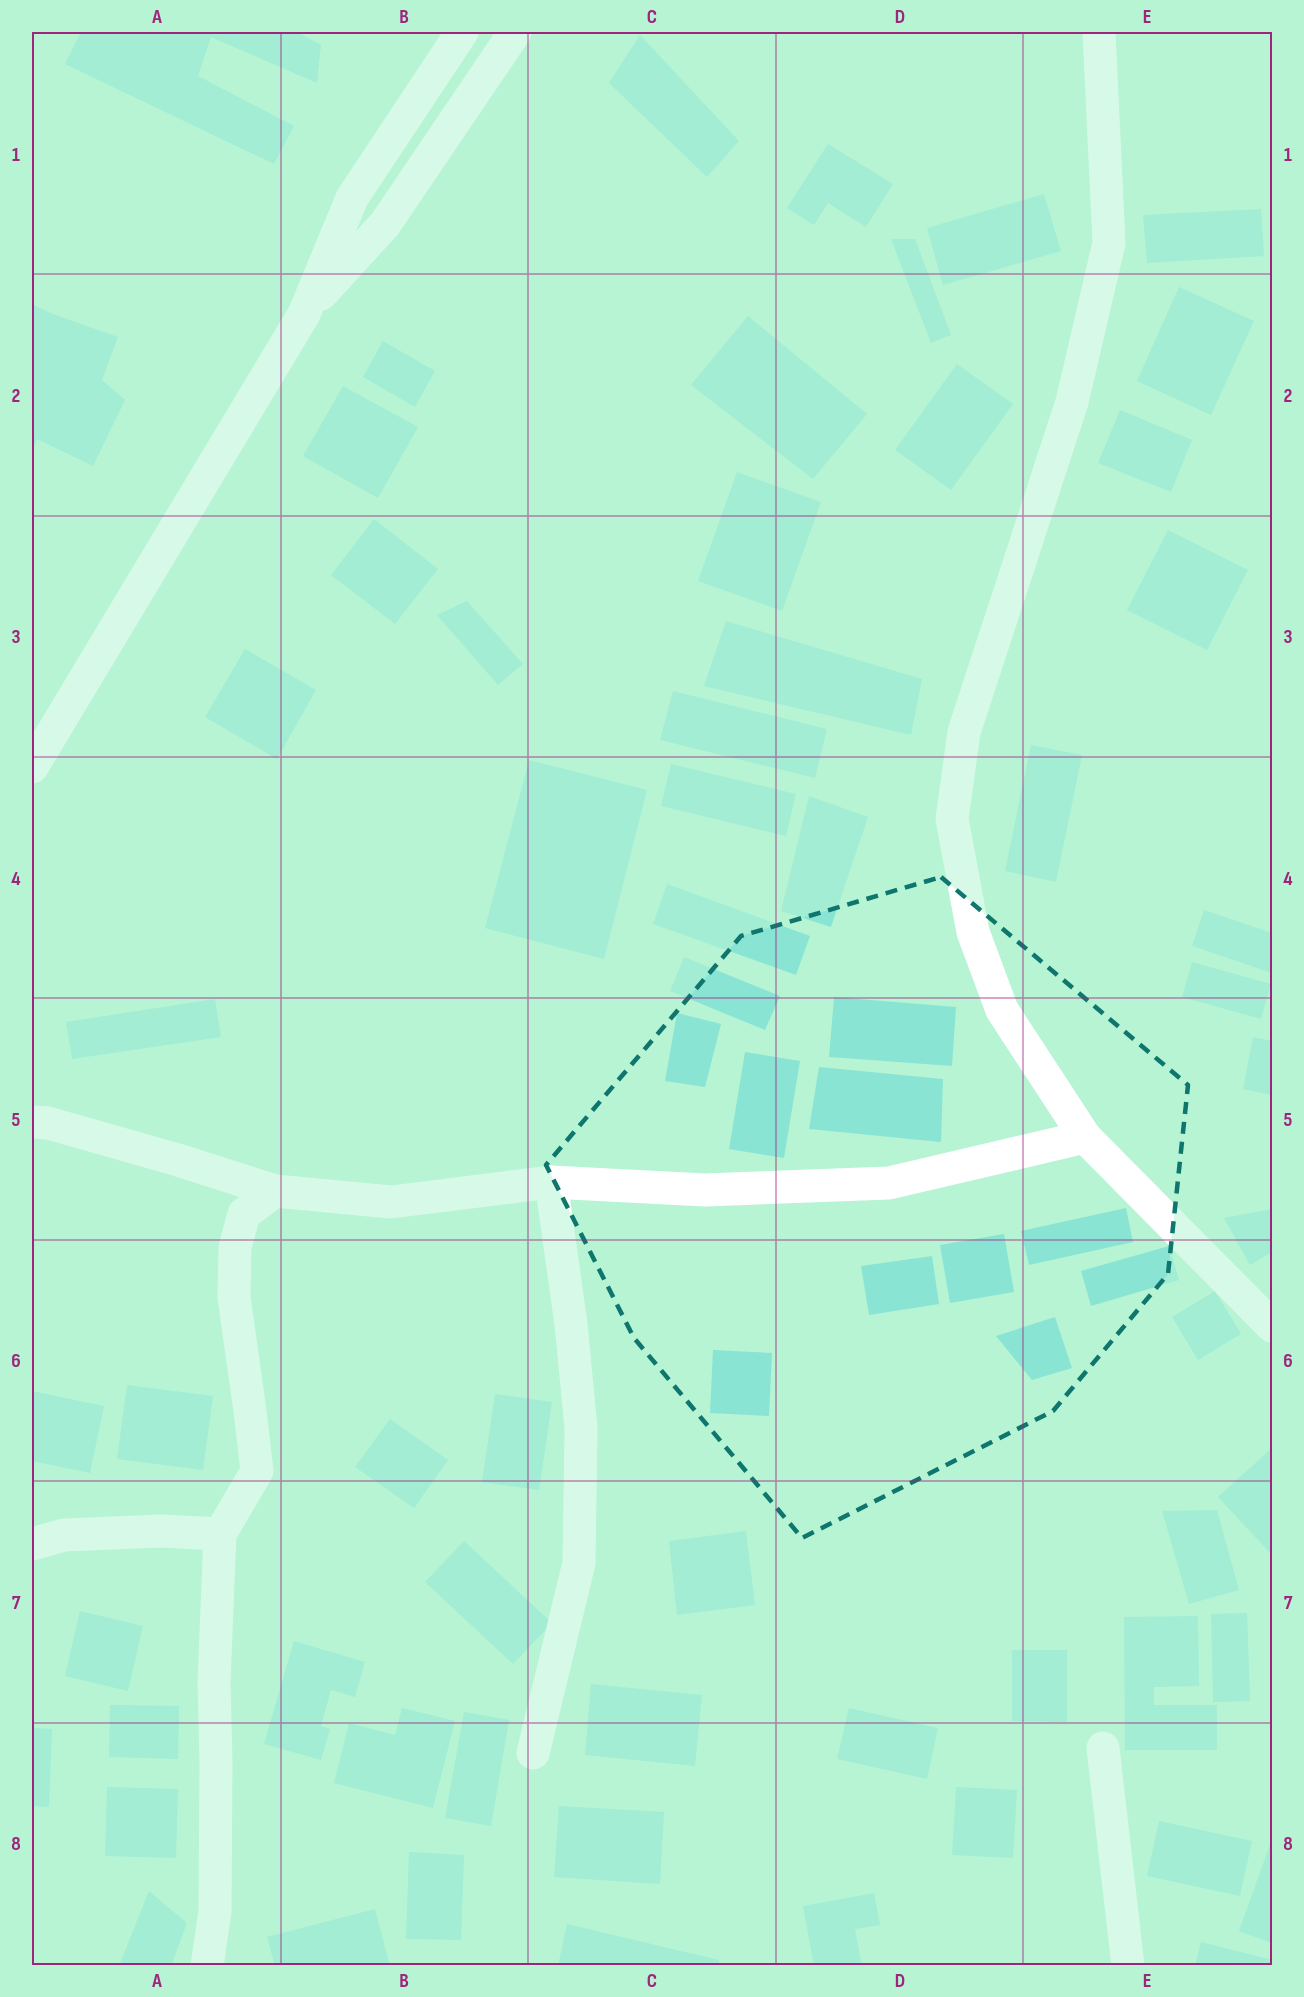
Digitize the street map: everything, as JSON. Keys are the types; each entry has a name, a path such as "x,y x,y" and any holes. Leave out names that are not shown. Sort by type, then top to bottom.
{"street":[{"path":"32,767 304,314 352,198 462,32"},
{"path":"304,314 385,224 515,32"},
{"path":"1100,32 1109,243 1072,402 964,732 952,819 973,932 1002,1010 1084,1137 1272,1326"},
{"path":"32,1122 59,1126 275,1191 391,1202 551,1182 705,1190 889,1183 1084,1137"},
{"path":"533,1753 579,1563 581,1428 571,1324 551,1182"},
{"path":"207,1965 215,1911 214,1682 220,1534 256,1472 234,1297 235,1247 244,1214 275,1191"},
{"path":"32,1544 64,1535 161,1532 220,1534"},
{"path":"1103,1748 1128,1965"}],"highlighted area":[{"path":"941,877 1188,1085 1168,1274 1053,1411 802,1538 634,1338 546,1165 741,936"}],"building":[{"path":"81,32 297,32 321,45 317,83 211,37 198,76 294,126 274,164 65,64"},
{"path":"640,35 739,141 707,177 609,83"},
{"path":"828,144 893,184 866,227 828,203 814,225 787,208"},
{"path":"1044,194 1061,251 943,285 927,228"},
{"path":"1261,209 1264,256 1147,263 1143,215"},
{"path":"891,239 915,239 951,335 931,343"},
{"path":"1179,287 1254,321 1211,415 1137,381"},
{"path":"32,304 50,313 118,337 102,380 125,400 93,466 37,439 32,452"},
{"path":"748,316 867,414 813,479 691,385"},
{"path":"383,341 435,371 415,407 363,377"},
{"path":"957,364 1013,404 951,490 895,450"},
{"path":"343,386 418,427 378,498 303,456"},
{"path":"1120,410 1192,440 1171,492 1098,463"},
{"path":"737,472 821,502 782,611 698,581"},
{"path":"374,519 438,569 395,624 331,575"},
{"path":"1168,530 1248,570 1207,650 1127,610"},
{"path":"467,601 523,664 498,685 437,615"},
{"path":"726,621 922,679 911,735 704,686"},
{"path":"245,649 316,690 277,759 205,717"},
{"path":"673,691 827,729 815,778 660,740"},
{"path":"1031,745 1082,755 1056,882 1005,871"},
{"path":"529,760 647,790 604,959 485,928"},
{"path":"671,764 796,794 786,836 661,806"},
{"path":"809,796 868,817 831,927 781,911"},
{"path":"667,884 810,936 796,975 653,924"},
{"path":"1204,910 1272,933 1272,973 1192,946"},
{"path":"684,957 780,996 765,1030 670,991"},
{"path":"1192,962 1271,984 1261,1019 1182,997"},
{"path":"834,997 956,1007 952,1066 829,1057"},
{"path":"215,999 221,1037 72,1059 66,1022"},
{"path":"677,1013 721,1024 705,1087 665,1081"},
{"path":"1253,1037 1272,1041 1272,1095 1243,1089"},
{"path":"745,1052 800,1061 784,1158 729,1149"},
{"path":"819,1067 943,1079 941,1142 809,1129"},
{"path":"1126,1208 1133,1242 1029,1265 1021,1231"},
{"path":"1272,1209 1272,1252 1250,1265 1224,1218"},
{"path":"1004,1234 1014,1292 950,1303 940,1245"},
{"path":"1169,1246 1179,1280 1091,1306 1081,1271"},
{"path":"932,1256 939,1304 869,1315 861,1266"},
{"path":"1215,1291 1241,1334 1198,1360 1172,1317"},
{"path":"1055,1317 1072,1368 1032,1380 996,1336"},
{"path":"713,1350 772,1353 769,1416 710,1413"},
{"path":"127,1385 213,1396 203,1470 117,1459"},
{"path":"32,1391 104,1406 90,1473 32,1461"},
{"path":"495,1394 552,1402 539,1490 482,1482"},
{"path":"390,1419 448,1460 414,1508 355,1467"},
{"path":"1272,1448 1272,1555 1218,1497"},
{"path":"1217,1510 1239,1590 1189,1604 1162,1511"},
{"path":"746,1531 755,1605 677,1615 669,1541"},
{"path":"464,1541 552,1623 513,1664 425,1582"},
{"path":"80,1611 143,1626 128,1691 65,1676"},
{"path":"1247,1613 1250,1701 1213,1702 1211,1614"},
{"path":"1198,1616 1199,1686 1154,1687 1154,1705 1217,1705 1217,1750 1125,1750 1124,1617"},
{"path":"294,1641 365,1662 355,1697 331,1690 321,1726 330,1729 321,1760 264,1744"},
{"path":"1012,1650 1067,1650 1067,1722 1012,1721"},
{"path":"591,1684 702,1695 695,1766 585,1755"},
{"path":"110,1705 179,1706 178,1759 109,1757"},
{"path":"402,1708 455,1721 433,1808 334,1783 349,1723 395,1735"},
{"path":"849,1708 938,1728 927,1779 837,1759"},
{"path":"464,1712 509,1720 491,1826 445,1818"},
{"path":"32,1728 52,1729 49,1807 32,1806"},
{"path":"107,1787 178,1789 176,1858 105,1856"},
{"path":"956,1787 1017,1790 1013,1858 952,1855"},
{"path":"559,1806 664,1812 660,1884 554,1877"},
{"path":"1159,1821 1252,1841 1240,1896 1147,1876"},
{"path":"1272,1839 1272,1943 1239,1931"},
{"path":"409,1852 464,1855 461,1940 406,1939"},
{"path":"149,1891 187,1923 171,1966 119,1966"},
{"path":"874,1893 880,1925 855,1929 862,1966 814,1966 803,1906"},
{"path":"375,1909 390,1966 275,1966 267,1937"},
{"path":"567,1924 719,1960 718,1966 558,1966"},
{"path":"1201,1942 1272,1960 1272,1966 1195,1966"}]}
